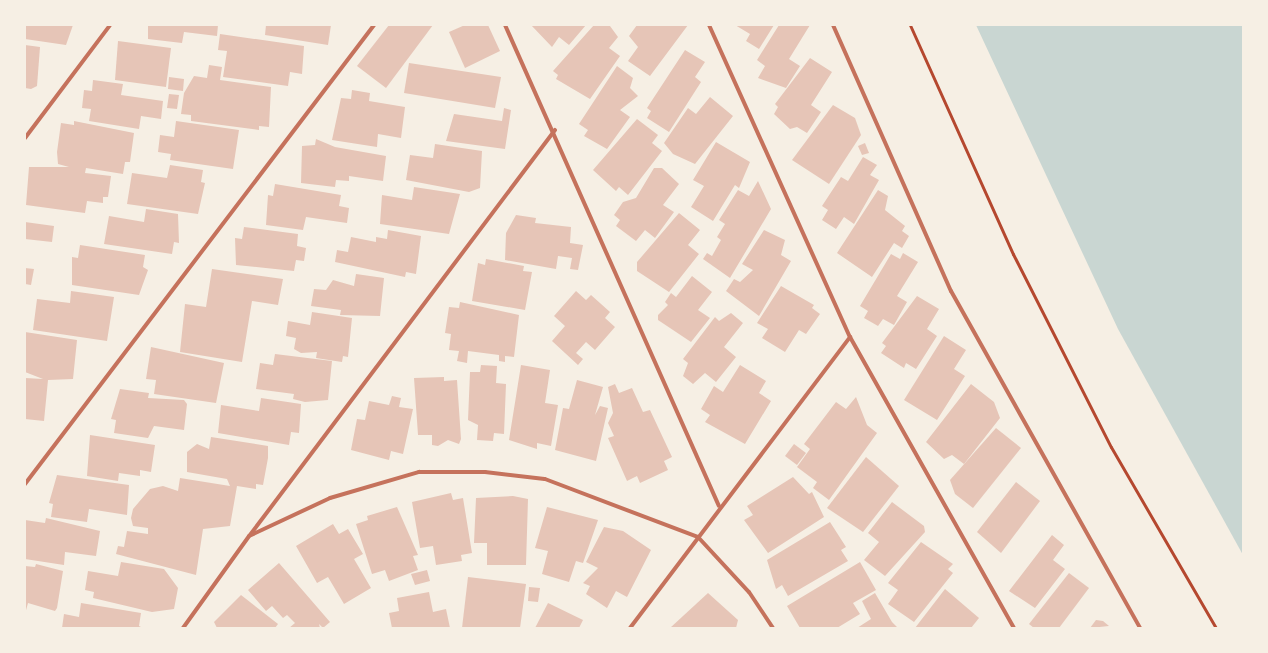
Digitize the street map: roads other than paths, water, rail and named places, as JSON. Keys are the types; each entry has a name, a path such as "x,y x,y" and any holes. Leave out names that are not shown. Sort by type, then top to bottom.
{"lane":[{"path":"25,138 110,25"},
{"path":"25,484 374,25"},
{"path":"505,25 555,130 719,506"},
{"path":"709,25 850,337 1014,628"},
{"path":"833,25 951,291 1140,628"},
{"path":"183,628 248,536 555,130"},
{"path":"630,628 719,506 850,337"},
{"path":"248,536 330,498 419,472 485,472 545,479 698,537 749,592 773,628"}]}
